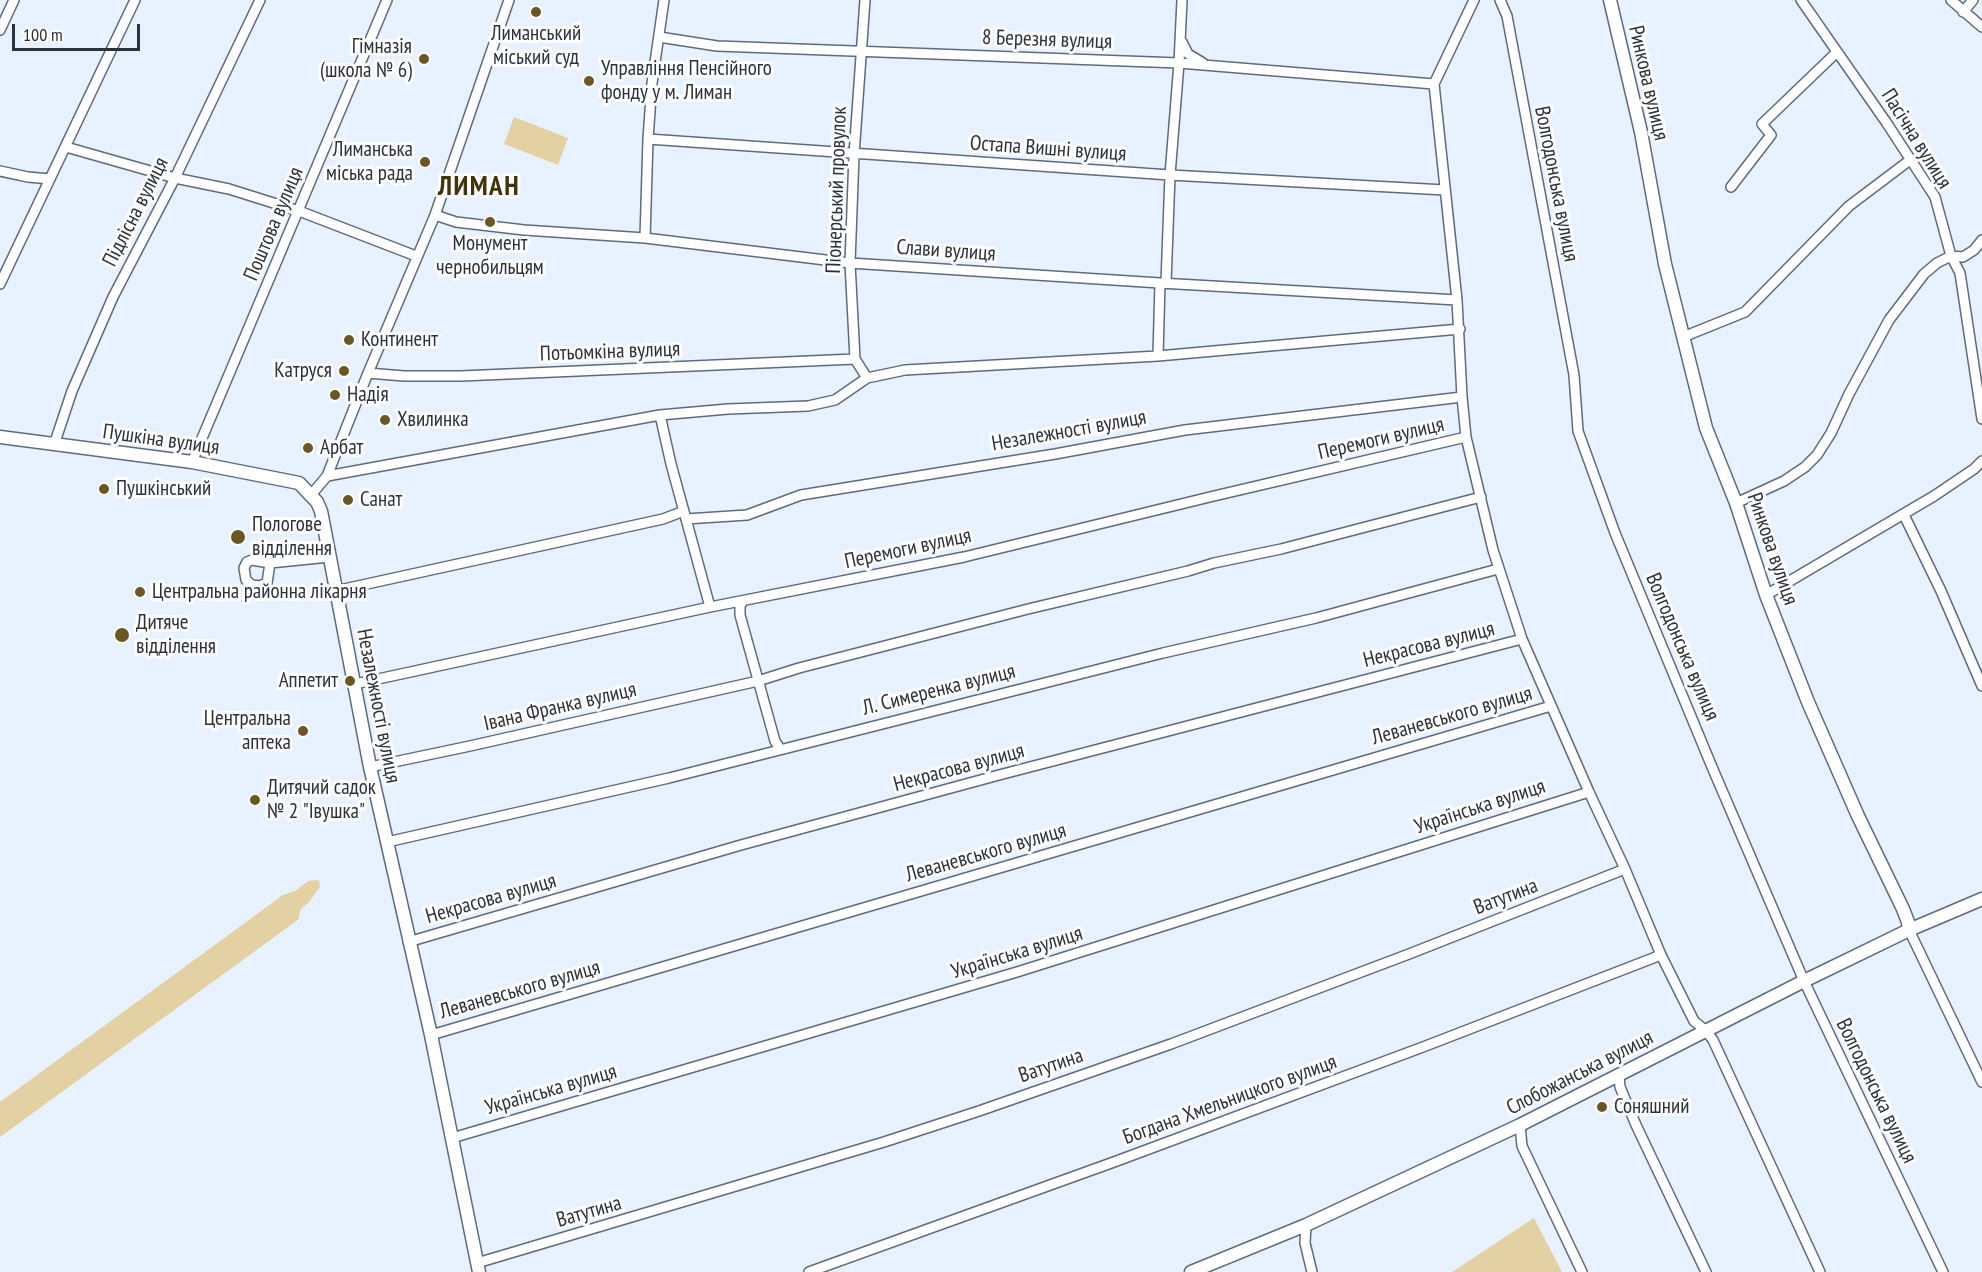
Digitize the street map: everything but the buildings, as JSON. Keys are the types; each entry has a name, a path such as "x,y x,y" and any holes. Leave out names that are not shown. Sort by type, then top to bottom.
{"main road":[{"name":"Ринкова вулиця","path":"1610,0 1641,132 1665,264 1706,428 1736,503 1766,595 1808,702 1858,816 1903,909 1909,930"},
{"name":"Пушкіна вулиця","path":"0,437 192,462 299,483 312,495"},
{"name":"Незалежності вулиця","path":"312,495 321,512 370,767 431,1035 478,1268"},
{"name":"Слобожанська вулиця","path":"1191,1272 1306,1225 1520,1125 1804,981 1909,930 1982,899"}],"street":[{"path":"0,30 14,0"},
{"path":"1,278 135,0"},
{"name":"Підлісна вулиця","path":"54,445 72,391 113,297 175,178 260,0"},
{"name":"Поштова вулиця","path":"192,462 387,0"},
{"path":"312,495 327,476 416,256 435,215 508,0"},
{"path":"645,238 652,83 664,0"},
{"name":"Піонерський провулок","path":"855,360 850,263 854,154 865,0"},
{"path":"1158,356 1182,0"},
{"path":"1474,0 1434,84 1460,329 1466,437 1498,569 1522,639 1661,955 1694,1021 1706,1030 1713,1040 1820,1272"},
{"name":"Волгодонська вулиця","path":"1500,0 1507,16 1572,363 1578,431 1615,533 1707,756 1804,981 1943,1272"},
{"name":"Пасічна вулиця","path":"1801,0 1935,197 1951,256 1960,273 1982,418"},
{"path":"1951,0 1982,27"},
{"path":"1963,12 1973,0"},
{"name":"8 Березня вулиця","path":"659,37 717,46 1179,63 1434,84"},
{"path":"1180,38 1188,54 1208,66"},
{"path":"1731,187 1771,135 1762,124 1837,52"},
{"path":"1153,62 1160,64 1170,72 1177,90"},
{"name":"Остапа Вишні вулиця","path":"648,139 1170,175 1445,190"},
{"path":"66,147 175,178 229,189 299,211 416,256"},
{"path":"1683,337 1745,312 1849,206 1910,160"},
{"path":"0,171 50,179"},
{"name":"Слави вулиця","path":"435,215 456,222 501,228 645,238 850,263 1457,300"},
{"path":"1736,503 1784,481 1805,467 1817,455 1889,320 1924,274 1937,263 1951,256 1963,258 1982,240"},
{"path":"327,476 660,416 728,409 808,406 835,400 867,378 906,370 1158,356 1460,329"},
{"path":"855,360 867,378"},
{"name":"Потьомкіна вулиця","path":"368,373 404,376 461,376 855,360"},
{"name":"Незалежності вулиця","path":"335,591 663,519 685,515 747,515 801,495 1055,454 1185,430 1462,397"},
{"path":"660,416 710,607"},
{"name":"Перемоги вулиця","path":"355,684 710,607 964,557 1202,498 1466,437"},
{"path":"1766,595 1956,482 1982,460"},
{"name":"Івана Франка вулиця","path":"370,767 758,681 810,665 1028,609 1292,546 1481,497"},
{"path":"1904,514 1941,591 1982,686"},
{"path":"270,563 329,557"},
{"name":"Л. Симеренка вулиця","path":"387,842 593,796 1163,653 1316,618 1498,569"},
{"path":"743,601 740,606 740,615 775,741 780,749"},
{"name":"Некрасова вулиця","path":"408,942 797,830 999,775 1522,639"},
{"name":"Леваневського вулиця","path":"431,1035 1551,706"},
{"name":"Українська вулиця","path":"452,1138 1017,972 1589,792"},
{"name":"Ватутина","path":"478,1268 979,1111 1257,1011 1625,869"},
{"name":"Ринкова вулиця","path":"1909,930 1982,1083"},
{"name":"Богдана Хмельницкого вулиця","path":"809,1272 1147,1150 1661,955"},
{"path":"1619,1076 1620,1087 1636,1125 1706,1272"},
{"path":"1520,1125 1522,1146 1582,1272"},
{"path":"1306,1225 1305,1244 1312,1272"}],"shaded area":[{"path":"514,117 568,138 558,165 504,144"},
{"path":"319,880 320,887 300,910 299,919 0,1137 0,1102 283,895 295,891 308,881"},
{"path":"1534,1218 1562,1272 1452,1272"}],"place":[{"name":"Лиманський міський суд","path":"536,12"},
{"name":"Гімназія (школа № 6)","path":"424,59"},
{"name":"Управління Пенсійного фонду у м. Лиман","path":"589,81"},
{"name":"Лиманська міська рада","path":"425,162"},
{"name":"Монумент чернобильцям","path":"490,222"},
{"name":"Континент","path":"349,340"},
{"name":"Катруся","path":"344,371"},
{"name":"Надiя","path":"335,395"},
{"name":"Хвилинка","path":"385,420"},
{"name":"Арбат","path":"308,448"},
{"name":"Пушкінський","path":"104,489"},
{"name":"Санат","path":"348,500"},
{"name":"Пологове відділення","path":"238,537"},
{"name":"Центральна районна лікарня","path":"140,592"},
{"name":"Дитяче відділення","path":"122,635"},
{"name":"Аппетит","path":"350,681"},
{"name":"Центральна аптека","path":"303,731"},
{"name":"Дитячий садок № 2 \"Івушка\"","path":"255,800"},
{"name":"Соняшний","path":"1602,1107"}],"district":[{"name":"ЛИМАН","path":"479,187"}]}
